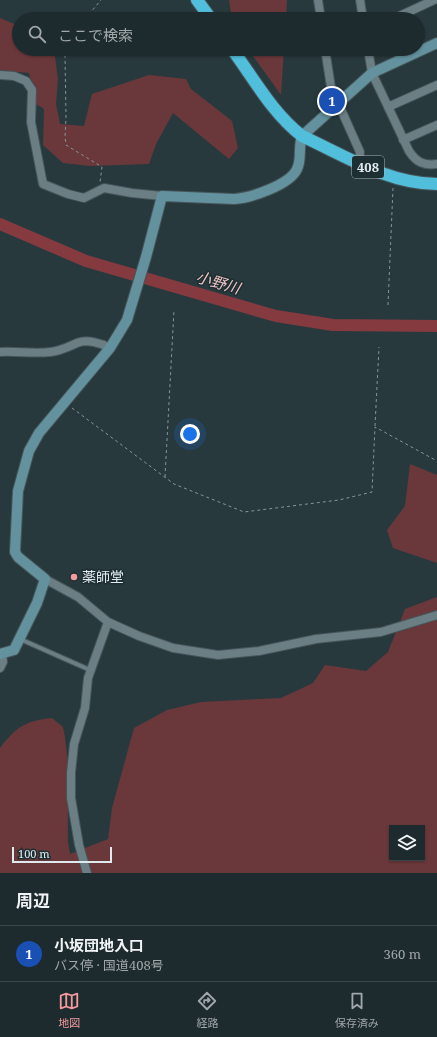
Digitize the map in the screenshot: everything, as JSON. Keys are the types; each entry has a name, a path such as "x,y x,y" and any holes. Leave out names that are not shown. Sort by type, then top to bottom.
{"highway":[{"path":"197,0 206,12"},
{"name":"408","path":"237,56 282,118 302,136 394,178 418,183 437,184"}],"street":[{"path":"318,0 319,12"},
{"path":"360,0 362,12"},
{"path":"408,12 434,0"},
{"path":"425,49 437,43"},
{"path":"326,56 330,87 360,152 359,163"},
{"path":"369,56 372,73 403,140 414,158 421,163 437,164"},
{"path":"0,75 14,76 26,81 32,90 31,122 43,184 68,194 84,198 104,188 162,196 234,200 256,194 278,185 294,174 298,168 299,144 302,136 372,73 409,56"},
{"path":"388,107 437,85"},
{"path":"403,140 437,125"},
{"path":"162,196 146,257 126,320 110,348 36,439 29,451 18,491 15,552 22,561 45,579 78,597 108,622 139,636 173,648 218,655 259,651 316,639 382,632 437,615"},
{"path":"0,352 21,350 49,352 62,350 79,342 100,343 110,348"},
{"path":"0,668 3,662 1,654 14,650 37,603 45,579"},
{"path":"87,873 79,845 72,798 74,744 85,708 86,688 90,670 108,622"}],"lane":[{"path":"20,639 90,670"}],"path":[{"path":"91,12 101,0"},
{"path":"65,56 66,145 102,167 100,181 102,189"},
{"path":"388,305 394,178"},
{"path":"165,477 174,310"},
{"path":"65,403 174,484 244,512 352,496 372,492 379,347"},
{"path":"375,427 437,461"}],"shaded area":[{"path":"229,0 287,0 286,12 231,12"},
{"path":"0,18 12,23 12,56 55,56 58,79 56,104 60,124 84,126 92,94 149,75 186,79 191,89 232,121 238,148 229,159 173,113 156,144 149,164 90,166 63,163 43,145 44,109 36,104 29,73 0,70"},
{"path":"253,56 284,56 281,95"},
{"path":"410,464 437,475 437,563 393,548 387,530 405,506"},
{"path":"437,597 437,873 0,873 0,748 16,730 22,726 35,721 52,718 63,727 68,770 68,842 70,854 108,839 112,808 134,728 167,710 201,702 281,698 313,683 325,665 366,671 388,652 405,609"}],"waterway":[{"name":"小野川","path":"0,224 86,261 276,316 333,325 437,326"}],"place":[{"name":"小坂団地入口","path":"332,101"},
{"name":"薬師堂","path":"74,577"}]}
